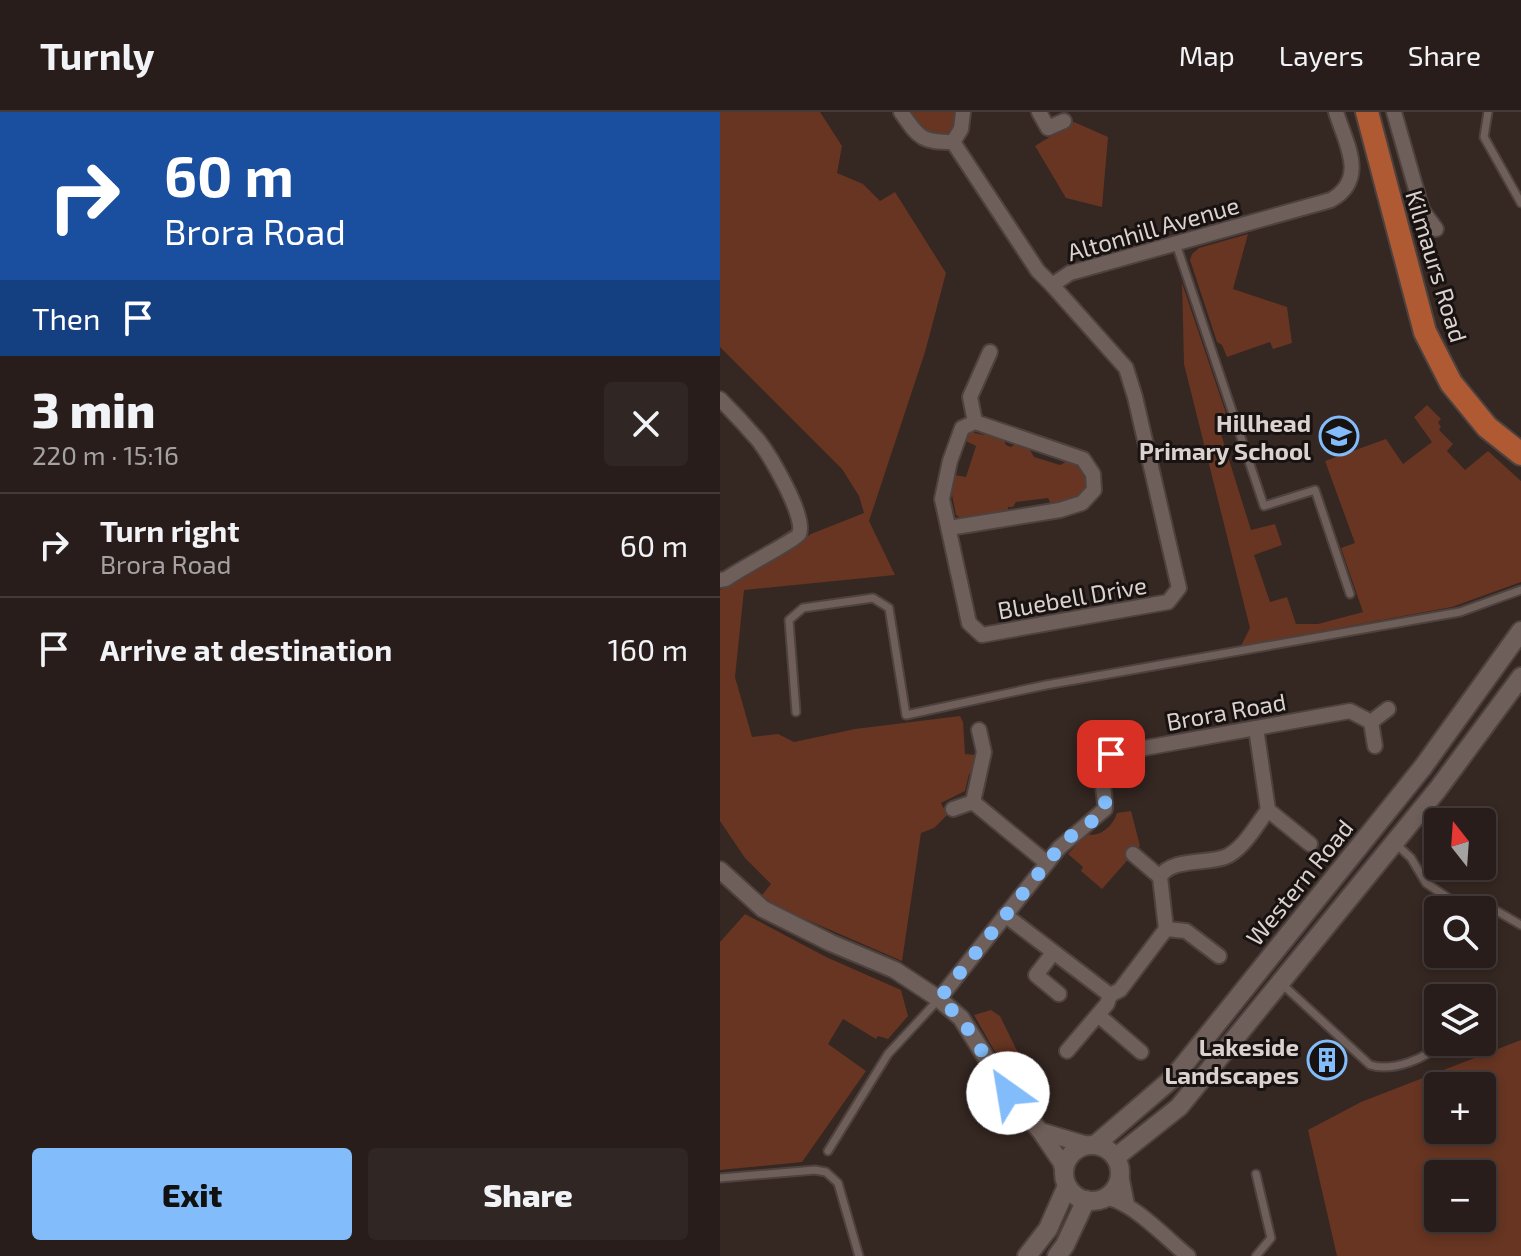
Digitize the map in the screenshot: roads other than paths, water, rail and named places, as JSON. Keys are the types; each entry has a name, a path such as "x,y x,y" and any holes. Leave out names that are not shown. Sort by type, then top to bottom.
{"main road":[{"name":"Kilmaurs Road","path":"1367,112 1425,332 1451,383 1487,427 1521,454"},
{"name":"Western Road","path":"1027,1256 1048,1229 1071,1155 1091,1145 1174,1077 1423,767 1521,631"},
{"name":"Western Road","path":"1057,1256 1096,1199 1113,1192 1118,1166 1179,1107 1395,843 1521,678"},
{"path":"1254,977 1277,987"},
{"path":"1091,1145 1111,1151 1118,1166"},
{"path":"1066,1179 1072,1192 1096,1199"}],"street":[{"path":"901,112 917,136 929,142 953,142 961,129 963,112"},
{"path":"1039,112 1048,128 1064,121"},
{"name":"Altonhill Avenue","path":"953,142 1038,271 1052,285 1070,273 1331,200 1343,193 1353,169 1336,112"},
{"name":"Kilmaurs Road","path":"1394,112 1422,210 1436,229"},
{"name":"Bluebell Drive","path":"975,422 962,428 950,461 942,499 969,623 982,635 1168,602 1179,588 1126,368 1052,285"},
{"path":"949,528 1060,510 1082,503 1094,490 1093,474 1083,459 975,422 970,397 990,352"},
{"path":"720,399 759,442 779,472 801,525 799,535 792,542 762,555 720,580"},
{"path":"1375,746 1371,722 1388,709"},
{"name":"Brora Road","path":"939,999 1047,863 1078,829 1096,819 1105,809 1101,769 1104,759 1111,754 1350,711 1371,722"},
{"path":"1256,728 1268,810 1310,844"},
{"path":"973,802 984,752 979,730"},
{"path":"973,802 1047,863"},
{"path":"953,809 973,802"},
{"path":"1067,1051 1098,1015 1110,995 1120,990 1166,929 1162,873 1171,867 1225,857 1234,852 1268,810"},
{"path":"1133,854 1160,877"},
{"path":"720,870 763,909 895,970 939,999 961,1018 1008,1093 1061,1162 1066,1179"},
{"path":"1005,915 1110,995"},
{"path":"1166,929 1186,931 1219,956"},
{"path":"1053,953 1036,975 1059,994"},
{"path":"1098,1015 1141,1052"},
{"path":"1040,1131 1091,1145"},
{"path":"1118,1166 1127,1205"},
{"path":"1096,1199 1115,1198 1127,1205 1188,1256"}],"lane":[{"path":"1488,112 1484,137 1521,203"},
{"path":"1176,244 1264,506 1315,490 1350,594"},
{"path":"796,712 789,620 803,608 873,598 889,608 906,715 1046,685 1460,612 1521,590"},
{"path":"1500,660 1521,678"},
{"path":"1395,843 1411,858 1426,883 1460,906 1483,903 1521,925"},
{"path":"1277,987 1370,1065 1380,1068 1397,1066 1424,1053"},
{"path":"828,1151 888,1054 939,999"},
{"path":"720,1178 815,1170 826,1172 838,1183 859,1256"},
{"path":"1256,1174 1271,1238 1256,1256"}],"place":[{"name":"Hillhead Primary School","path":"1339,436"},
{"name":"Lakeside Landscapes","path":"1327,1060"}]}
